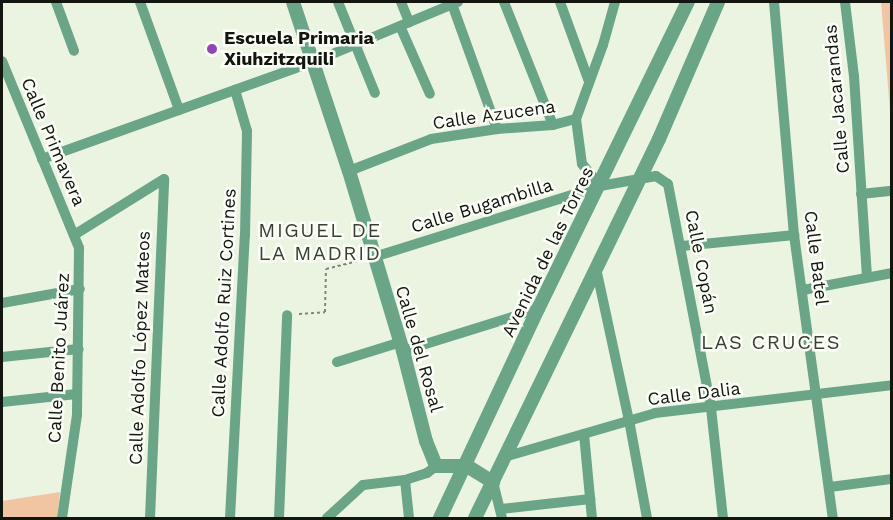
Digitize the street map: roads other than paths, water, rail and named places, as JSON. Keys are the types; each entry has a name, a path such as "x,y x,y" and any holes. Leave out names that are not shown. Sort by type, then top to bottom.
{"street":[{"path":"56,2 74,51"},
{"path":"140,2 179,110"},
{"name":"Calle del Rosal","path":"293,2 349,171 402,346 426,441 436,466"},
{"path":"338,2 375,93"},
{"path":"401,2 405,24 430,94"},
{"path":"504,2 553,125"},
{"path":"560,2 588,79"},
{"path":"600,186 582,164 576,119 588,79 603,45 615,2"},
{"name":"Avenida de las Torres","path":"440,519 467,466 538,309 688,2"},
{"path":"475,519 641,177 718,2"},
{"name":"Calle Batel","path":"774,2 794,235 818,395 833,519"},
{"name":"Calle Jacarandas","path":"845,2 854,76 867,277"},
{"path":"42,159 313,62 405,24 430,7 455,3 497,129"},
{"name":"Calle Primavera","path":"2,61 74,235"},
{"name":"Calle Adolfo Ruiz Cortines","path":"230,519 245,236 247,131 235,90"},
{"name":"Calle Azucena","path":"349,171 431,140 497,129 553,125 576,119"},
{"name":"Calle Copán","path":"641,177 656,176 669,184 711,408 723,519"},
{"name":"Calle Bugambilla","path":"374,257 600,186 641,177"},
{"name":"Calle Adolfo López Mateos","path":"74,235 164,179 150,519"},
{"name":"Calle Jacarandas","path":"861,194 891,191"},
{"name":"Calle Benito Juárez","path":"62,519 77,414 80,289 79,248 74,235"},
{"path":"682,246 794,235"},
{"path":"596,268 629,420 647,519"},
{"path":"803,290 891,273"},
{"path":"2,303 80,289"},
{"path":"337,362 538,309"},
{"path":"279,519 287,315"},
{"path":"2,357 79,349"},
{"name":"Calle Dalia","path":"504,457 655,413 891,385"},
{"path":"2,402 77,394"},
{"path":"584,434 592,519"},
{"path":"332,516 363,485 405,480 427,473 436,466 467,466 493,482 502,514 590,499"},
{"path":"830,487 891,479"},
{"path":"405,480 409,519"}],"place":[{"name":"Escuela Primaria Xiuhzitzquili","path":"212,49"}],"district":[{"name":"MIGUEL DE LA MADRID","path":"320,242"},
{"name":"LAS CRUCES","path":"771,342"}]}
